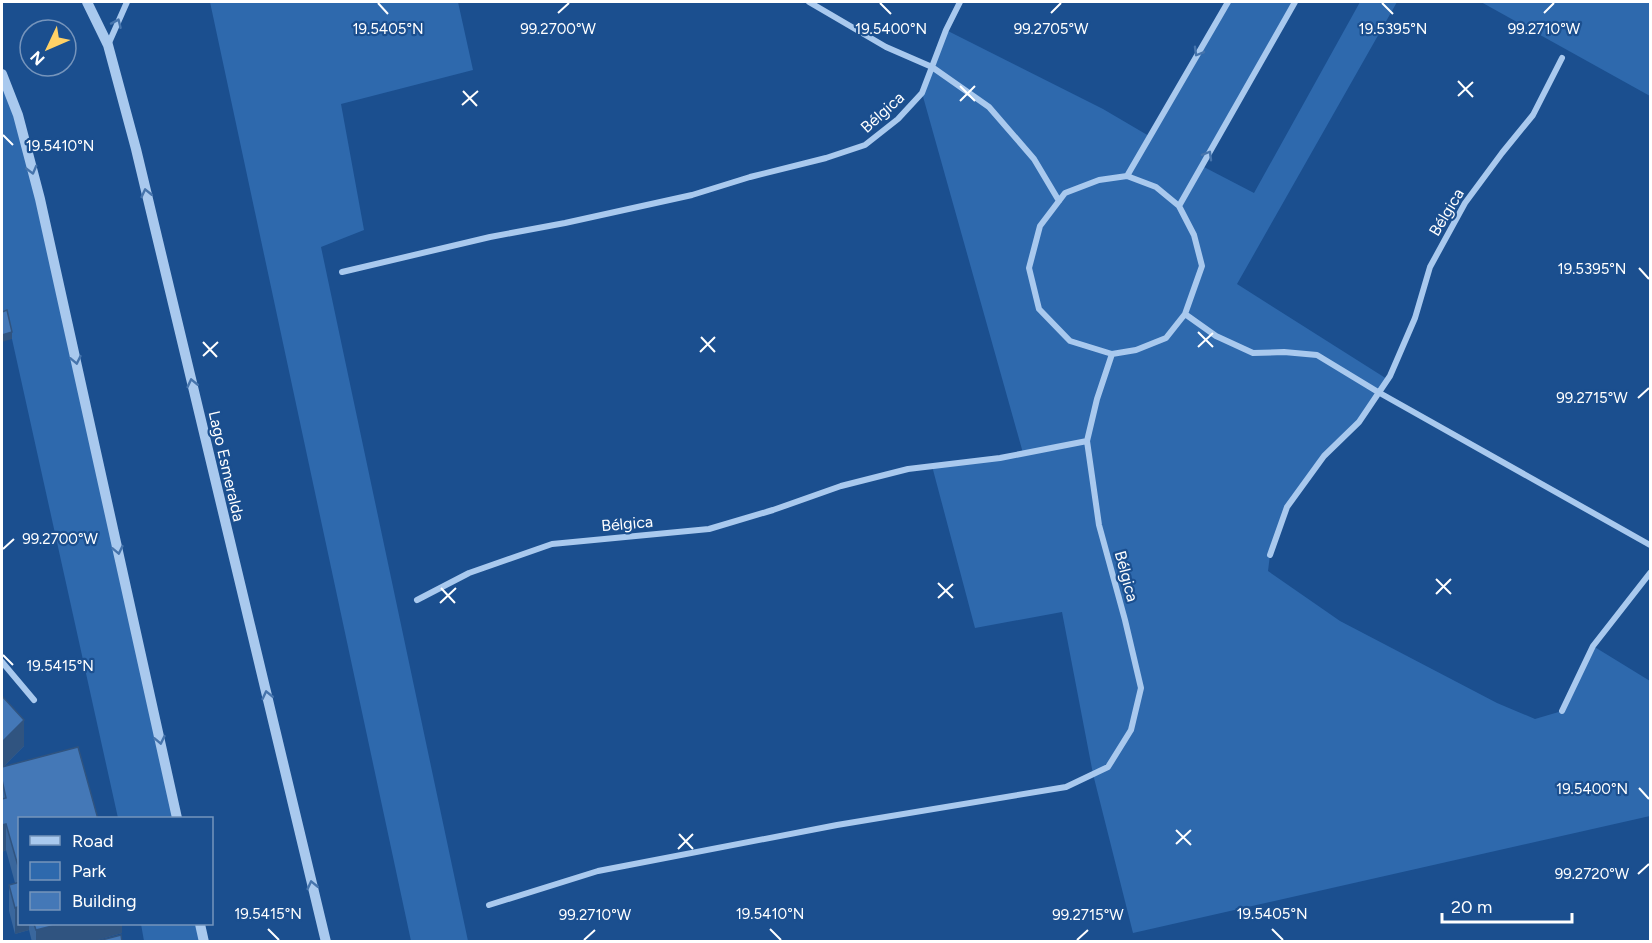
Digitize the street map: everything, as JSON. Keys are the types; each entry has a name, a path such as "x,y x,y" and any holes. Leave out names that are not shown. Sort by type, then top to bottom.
{"street":[{"name":"Lago Esmeralda","path":"87,2 108,45 136,150 326,942"},
{"path":"108,45 127,2"},
{"path":"809,2 886,47 932,67 989,107 1034,159 1059,201"},
{"name":"Bélgica","path":"342,272 490,237 692,195 865,145 898,119 922,93 946,30 960,2"},
{"path":"1127,176 1228,2"},
{"path":"1179,206 1295,2"},
{"name":"Bélgica","path":"1270,555 1287,507 1324,456 1359,422 1389,375 1415,318 1430,267 1465,203 1533,115 1562,58"},
{"path":"2,74 18,115 40,199 177,817"},
{"path":"1127,176 1156,187 1179,206 1194,235 1202,266 1185,314 1166,338 1136,350 1112,354 1070,341 1039,309 1029,267 1040,226 1065,193 1099,180 1127,176"},
{"path":"1185,314 1216,336 1253,353 1284,352 1317,355 1378,392 1650,545"},
{"path":"1087,441 1097,399 1112,354"},
{"name":"Bélgica","path":"417,600 469,573 552,544 709,529 841,486 908,469 1000,458 1087,441 1099,525 1141,688 1131,730 1108,767 1066,787 837,825 598,871 489,905"},
{"path":"1562,711 1593,645 1650,573"},
{"path":"2,662 34,700"},
{"path":"200,925 204,942"}],"green space":[{"path":"210,2 458,2 473,70 341,104 364,230 321,247 468,941 411,941"},
{"path":"1227,2 1296,2 1202,166 1254,193 1360,2 1397,2 1237,284 1387,379 1359,422 1324,456 1287,507 1270,555 1268,571 1340,621 1497,703 1535,719 1562,711 1593,646 1650,681 1650,816 1133,933 1093,774 1062,612 975,628 932,466 1023,453 922,93 946,30 1103,109 1149,136"},
{"path":"1481,2 1650,2 1650,96"},
{"path":"2,74 18,115 177,817 118,817 12,339 2,319"},
{"path":"141,925 200,925 204,941 144,941"}],"building":[{"path":"7,310 12,332 2,335 2,312"},
{"path":"2,696 24,720 2,742"},
{"path":"78,747 97,817 18,817 18,866 6,824 2,825 2,799 6,798 2,767"},
{"path":"18,883 18,907 15,908 9,885"},
{"path":"34,925 56,925 36,930"},
{"path":"121,935 122,942 94,942"}]}
